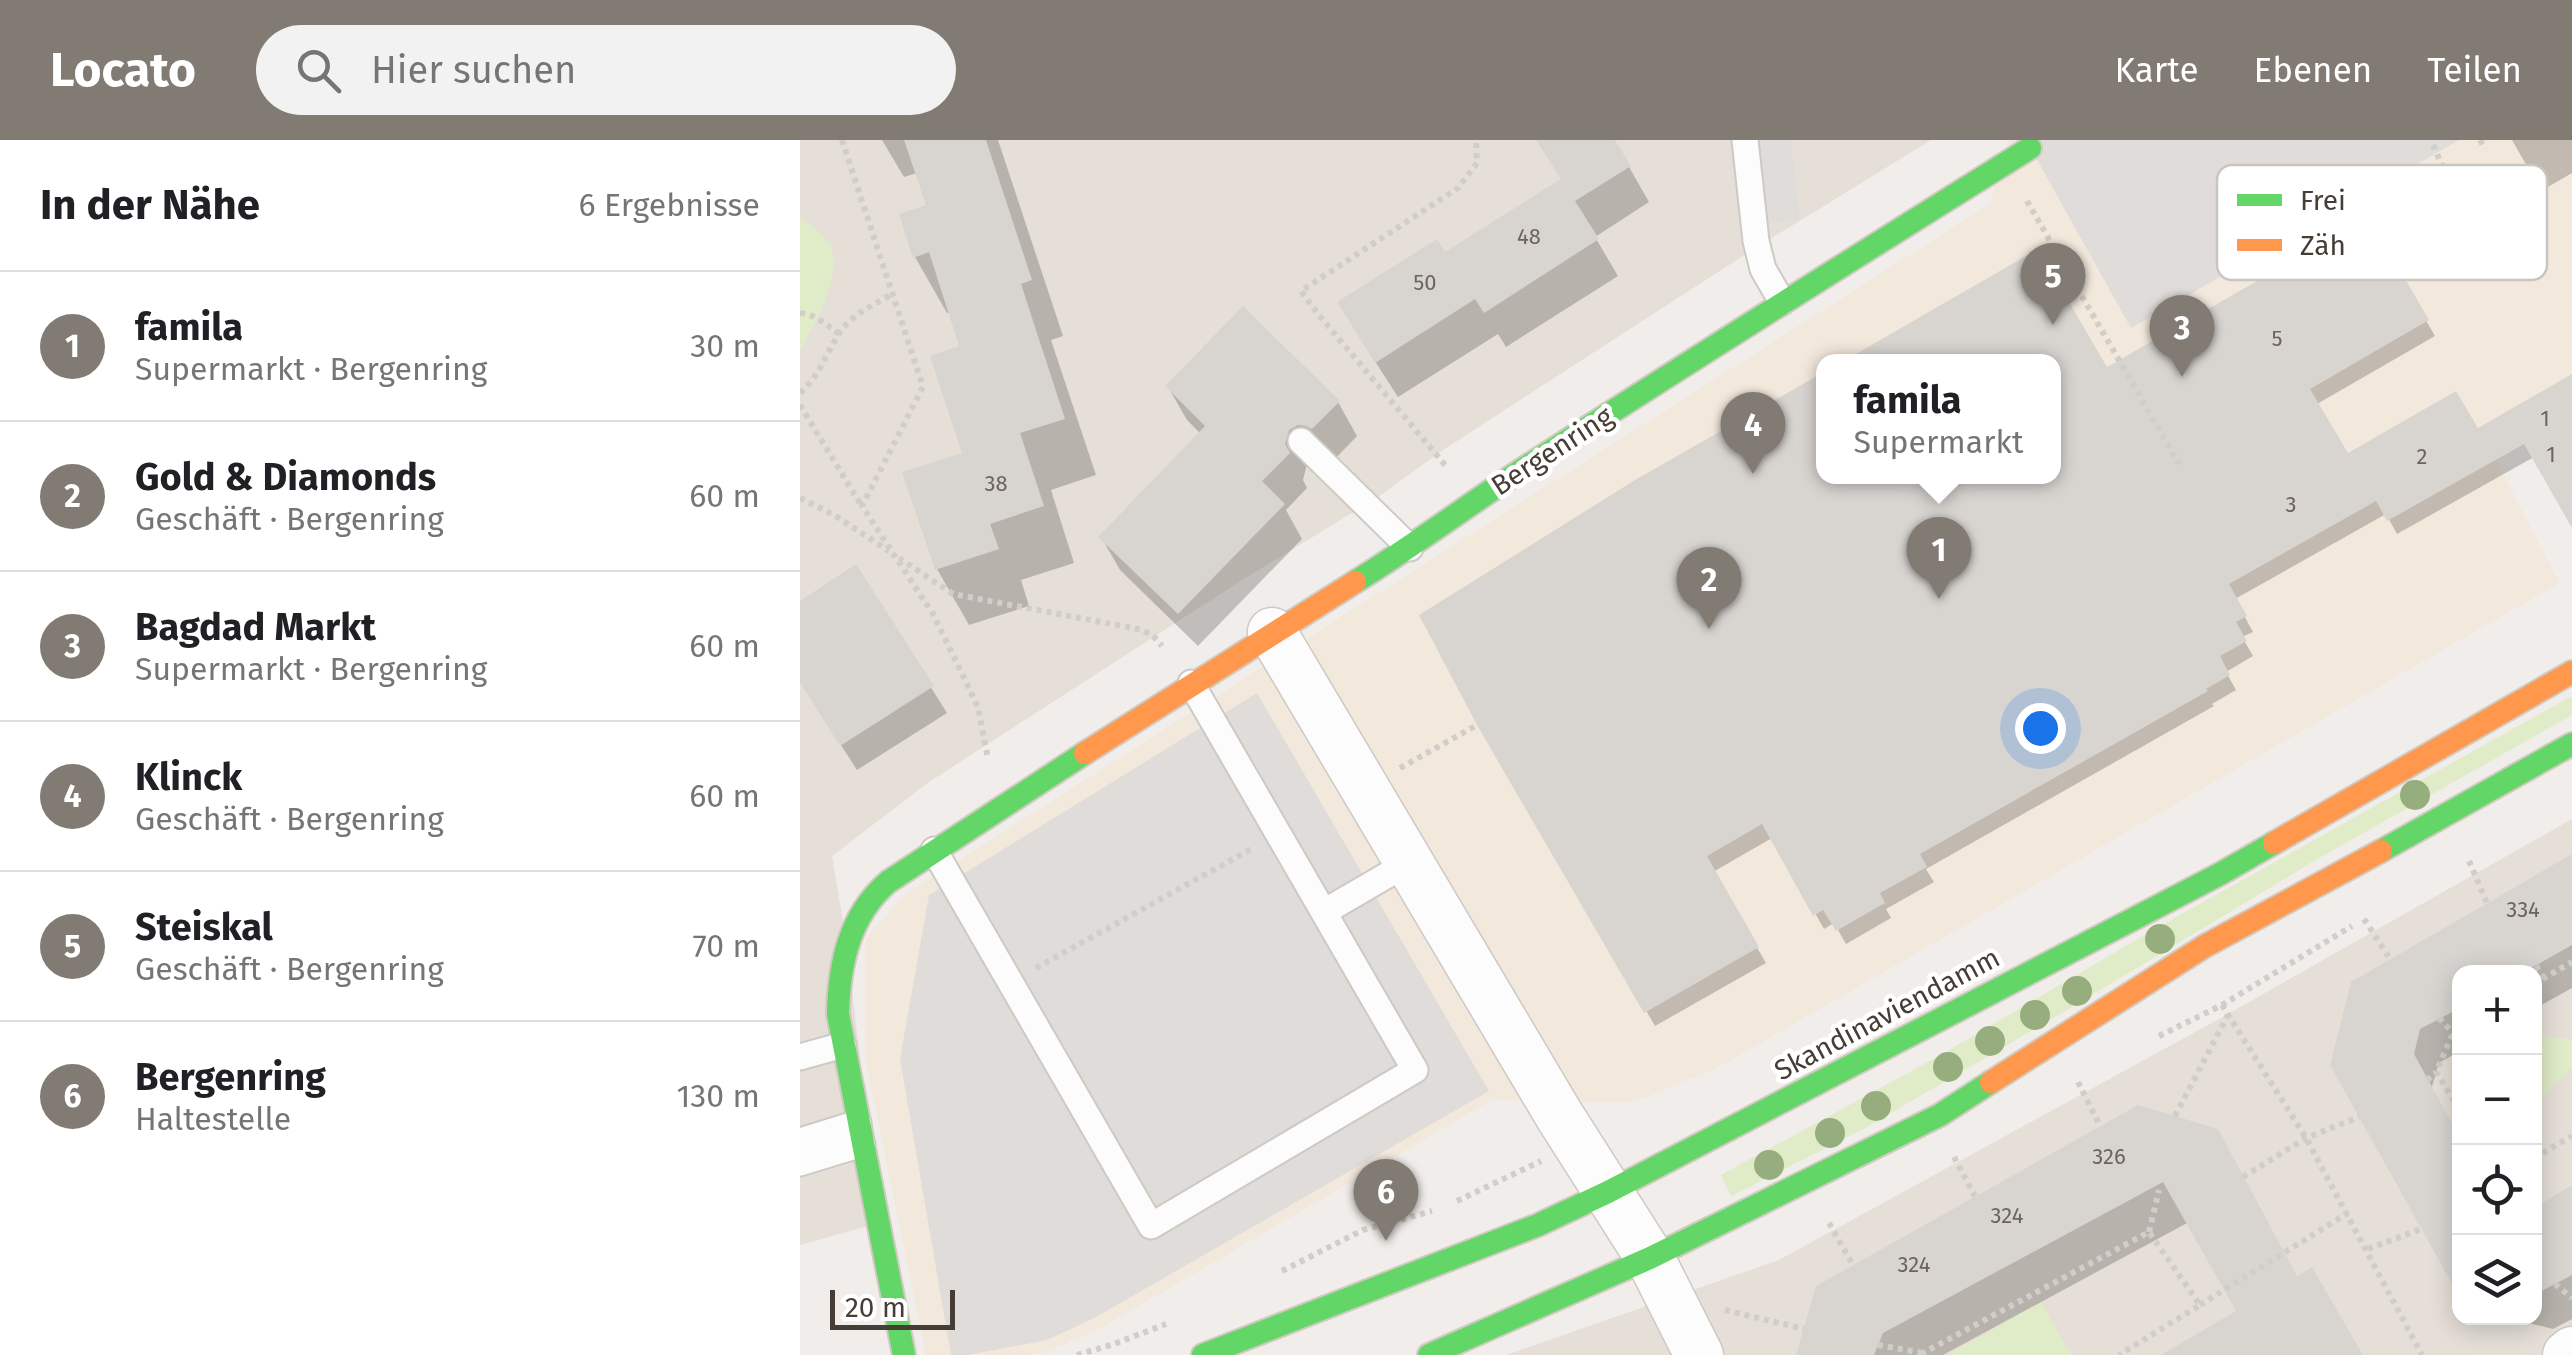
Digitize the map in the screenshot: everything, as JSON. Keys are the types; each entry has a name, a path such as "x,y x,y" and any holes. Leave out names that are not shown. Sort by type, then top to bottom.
{"main road":[{"name":"Bergenring","path":"904,1355 838,1014 838,984 847,946 864,907 888,883 997,809 1410,548 1475,500 1782,302 2037,144"},
{"name":"Skandinaviendamm","path":"1203,1355 1538,1225 1608,1192 2220,874 2572,672"},
{"path":"1429,1355 1660,1277 1940,1115 2205,946 2572,744"}],"street":[{"path":"1272,632 1660,1277 1700,1355"}],"lane":[{"path":"1745,140 1756,241 1763,269 1782,302"},
{"path":"1302,440 1410,548"},
{"path":"934,850 1151,1226 1415,1070 1192,683"},
{"path":"1324,912 1408,863"},
{"path":"800,1057 843,1044"},
{"path":"800,1141 860,1133"},
{"path":"800,1163 860,1133"}],"path":[{"path":"842,140 923,387 862,506"},
{"path":"1475,500 1301,291 1458,188 1478,163 1476,140"},
{"path":"2480,140 2485,149"},
{"path":"2433,145 2443,165"},
{"path":"2005,164 2179,464"},
{"path":"800,393 815,378 853,317 892,294"},
{"path":"800,313 810,314 839,334"},
{"path":"800,405 933,614 978,708 997,809"},
{"path":"800,498 834,515 953,594 1143,630 1154,637 1192,683"},
{"path":"1364,787 1477,725"},
{"path":"1010,982 1278,834"},
{"path":"2470,861 2487,903"},
{"path":"2364,918 2390,959"},
{"path":"2542,975 2544,978 2572,962"},
{"path":"2222,1005 2306,1138 2422,1355"},
{"path":"2175,1116 2228,1014"},
{"path":"2440,1018 2452,1028"},
{"path":"2427,1080 2436,1072 2452,1039"},
{"path":"2436,1072 2452,1097"},
{"path":"2076,1078 2100,1126"},
{"path":"2243,1177 2306,1138 2359,1117"},
{"path":"2542,1153 2572,1136"},
{"path":"1455,1202 1577,1144"},
{"path":"1948,1147 1975,1196"},
{"path":"1878,1345 1924,1354 2149,1232 2160,1190"},
{"path":"1277,1274 1364,1230 1440,1209"},
{"path":"2119,1355 2348,1213"},
{"path":"1824,1215 1853,1265"},
{"path":"2368,1249 2421,1229"},
{"path":"2149,1232 2200,1306"},
{"path":"1660,1277 1804,1329"},
{"path":"2555,1284 2572,1298"},
{"path":"1077,1355 1180,1318"}],"shaded area":[{"path":"800,140 1931,140 1749,252 1443,450 1378,497 929,782 832,856 847,946 879,1223 800,1245"},
{"path":"1731,140 1791,140 1800,220 1740,227"},
{"path":"2009,140 2572,140 2572,374 2496,460 2559,583 1717,1068 1631,1103 1492,1100 1099,1329 1046,1352 926,1355 865,1057 866,938 906,894 1990,204"},
{"path":"2026,140 2459,140 2415,165 2217,165 2217,279 2131,328"},
{"path":"1257,693 1489,1091 1096,1317 1047,1340 951,1355 900,1059 929,895"},
{"path":"2572,819 2572,1355 1506,1355 1779,1260 2228,1014"}],"green space":[{"path":"800,219 825,237 834,264 824,303 800,352"},
{"path":"2572,696 2572,715 2314,861 1867,1127 1731,1196 1721,1175 1939,1056 2155,929"},
{"path":"2542,1036 2570,1039 2572,1067 2542,1095"},
{"path":"2041,1302 2071,1355 1952,1355 1951,1353"}],"building":[{"path":"904,140 986,140 1032,280 1021,284 1065,419 1020,433 1044,506 990,524 999,549 935,570 902,472 962,453 930,356 959,346 929,252 913,258 899,214 926,205"},
{"path":"1536,140 1615,140 1631,166 1575,201 1599,239 1484,313 1475,299 1375,363 1337,302 1437,239 1445,252 1561,179"},
{"path":"2038,249 2107,367 2259,280 2406,280 2429,320 2310,389 2348,453 2456,391 2478,428 2572,374 2572,528 2524,444 2387,521 2376,501 2229,584 2247,616 2236,622 2247,641 2220,656 2230,675 1920,854 1927,867 1880,893 1885,903 1836,931 1823,910 1813,916 1762,824 1707,856 1759,947 1644,1013 1477,725 1419,615 1635,480 1816,377 1816,484 2061,484 2061,354 1856,354"},
{"path":"1243,306 1340,401 1312,429 1298,425 1289,430 1285,444 1290,453 1262,481 1285,504 1178,614 1098,537 1205,426 1165,386"},
{"path":"856,564 934,686 840,746 800,682 800,601"},
{"path":"2572,854 2572,945 2536,965 2452,965 2452,1012 2420,1029 2414,1054 2452,1123 2452,1284 2330,1065 2351,982"},
{"path":"2138,1105 2218,1129 2297,1276 2312,1267 2363,1355 2161,1355 2236,1311 2163,1182 1883,1333 1874,1355 1796,1355 1816,1286"},
{"path":"2572,1185 2572,1275 2542,1291 2542,1235 2542,1203"}],"traffic: fast":[{"path":"1355,582 1599,420 2030,148"},
{"path":"2381,851 2572,744"},
{"path":"904,1355 838,1014 849,942 864,910 888,882 1085,753"},
{"path":"1203,1355 1538,1225 1608,1192 2274,843"},
{"path":"1429,1355 1650,1258 1940,1115 1991,1082"}],"traffic: slow":[{"path":"1085,753 1355,582"},
{"path":"2274,843 2572,672"},
{"path":"1991,1082 2205,946 2381,851"}],"place":[{"name":"Steiskal","path":"2053,325"},
{"name":"Bagdad Markt","path":"2182,377"},
{"name":"Klinck","path":"1753,474"},
{"name":"famila","path":"1939,599"},
{"name":"Gold & Diamonds","path":"1709,629"},
{"name":"Bergenring","path":"1386,1241"}]}
